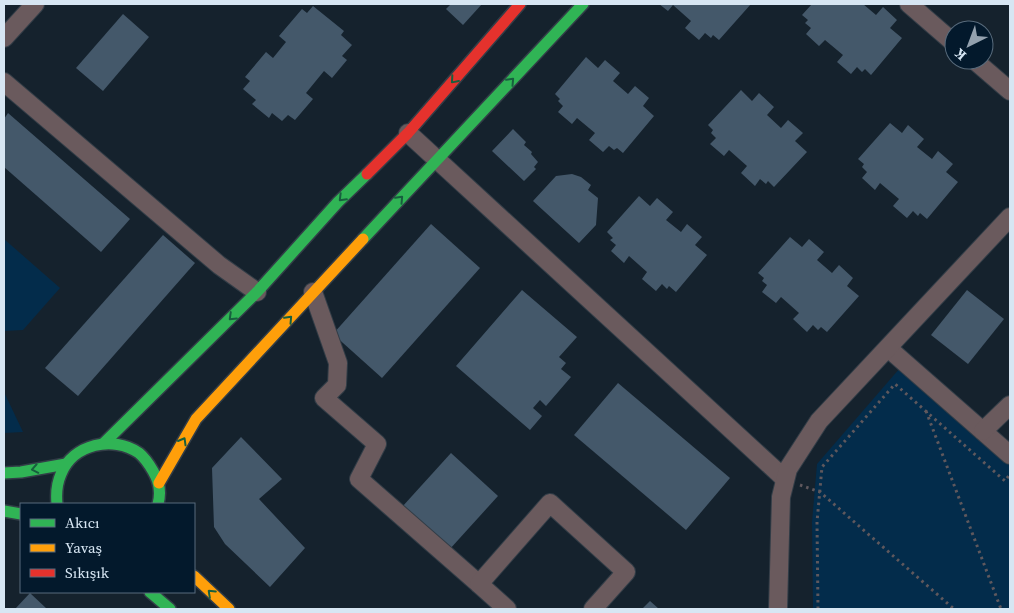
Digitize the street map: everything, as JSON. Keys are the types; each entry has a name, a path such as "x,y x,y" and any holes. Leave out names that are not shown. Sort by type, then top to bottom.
{"street":[{"path":"4,38 35,4"},
{"path":"104,443 258,292 338,202 408,133 520,4"},
{"path":"159,483 196,419 583,4"},
{"path":"909,4 944,34"},
{"path":"986,70 1010,91"},
{"path":"4,82 219,265 258,292"},
{"path":"408,133 785,479"},
{"path":"778,609 781,497 788,469 820,421 1010,218"},
{"path":"314,292 338,363 337,385 324,398 377,444 359,479 506,609"},
{"path":"888,348 1010,455"},
{"path":"983,431 1010,405"},
{"path":"57,503 56,491 59,476 66,464 76,453 89,446 104,443 118,444 132,449 144,458 153,469 159,483 158,503"},
{"path":"4,473 66,464"},
{"path":"479,584 550,503 626,572 593,609"},
{"path":"4,511 20,514"},
{"path":"195,577 229,609"},
{"path":"151,593 170,609"}],"path":[{"path":"818,609 817,522 822,467 896,384 1005,480 1010,474"},
{"path":"926,410 1001,609"},
{"path":"785,479 820,492 954,609"}],"shaded area":[{"path":"4,239 60,288 23,330 4,331"},
{"path":"900,368 1010,465 1010,609 813,609 812,522 817,464"},
{"path":"4,392 23,432 4,433"}],"building":[{"path":"451,4 482,4 463,25 446,9"},
{"path":"659,4 751,4 719,40 713,35 711,38 705,33 699,40 685,28 691,21 673,5 668,11"},
{"path":"812,4 863,4 876,15 883,7 897,20 890,28 902,38 871,75 865,69 862,72 857,67 851,74 837,62 843,55 825,40 819,46 806,34 811,28 805,23 808,20 802,15"},
{"path":"313,6 344,31 341,35 352,45 342,56 347,60 332,78 324,71 306,93 313,99 295,120 288,115 282,121 272,113 269,118 252,104 256,100 243,89 250,81 245,77 266,52 273,58 286,42 279,36 302,9 307,13"},
{"path":"123,14 149,37 103,91 76,68"},
{"path":"586,57 598,68 605,60 620,73 613,81 628,94 635,86 649,98 643,106 654,116 623,153 617,148 614,150 609,146 603,152 589,140 595,133 577,118 572,124 558,112 563,106 555,94"},
{"path":"741,90 752,101 759,93 774,107 767,115 781,128 788,120 803,133 795,141 807,152 774,187 768,181 766,184 760,179 755,186 741,173 747,166 729,150 724,156 710,144 716,138 711,133 713,130 708,125"},
{"path":"8,113 130,219 101,252 4,167 4,119"},
{"path":"890,123 902,133 908,125 924,139 917,147 932,159 938,151 953,164 946,172 958,182 927,219 920,213 918,216 913,211 907,218 893,206 899,199 880,183 875,190 862,178 867,172 862,167 864,164 858,159"},
{"path":"513,129 526,142 524,145 532,152 531,154 538,162 534,167 536,169 524,181 492,151"},
{"path":"572,174 581,177 591,185 588,190 598,198 596,225 579,243 533,201 556,176"},
{"path":"639,196 650,206 657,198 673,212 666,220 681,232 687,224 702,237 695,245 707,255 676,292 669,286 667,289 662,284 656,291 642,279 647,272 629,256 624,263 611,251 616,245 610,240 613,238 607,232"},
{"path":"431,224 480,268 382,378 333,334"},
{"path":"163,235 195,263 78,396 45,368"},
{"path":"790,237 802,247 809,239 824,252 817,260 832,273 839,265 853,278 847,286 859,296 827,332 821,327 818,330 813,325 807,332 793,319 799,313 781,297 776,303 762,292 767,285 762,281 764,278 758,273"},
{"path":"522,290 577,337 559,357 566,363 561,369 571,377 546,406 540,400 533,408 542,416 530,430 456,366"},
{"path":"967,290 1004,319 968,364 931,335"},
{"path":"618,383 730,478 686,530 574,435"},
{"path":"241,437 282,479 259,499 305,548 270,587 225,544 214,527 212,468"},
{"path":"451,453 498,496 449,550 402,507"},
{"path":"30,593 47,609 15,609"},
{"path":"650,601 659,609 642,609"}],"traffic: fast":[{"path":"363,239 583,4"},
{"path":"104,443 257,292 338,202 367,174"},
{"path":"57,503 59,481 67,464 84,449 106,444 118,444 129,448 139,453 145,459 158,483 158,503"},
{"path":"4,473 66,464"},
{"path":"4,511 20,514"},
{"path":"151,593 170,609"}],"traffic: slow":[{"path":"159,483 196,419 363,239"},
{"path":"195,577 229,609"}],"traffic: jam":[{"path":"367,174 408,133 520,4"}]}
